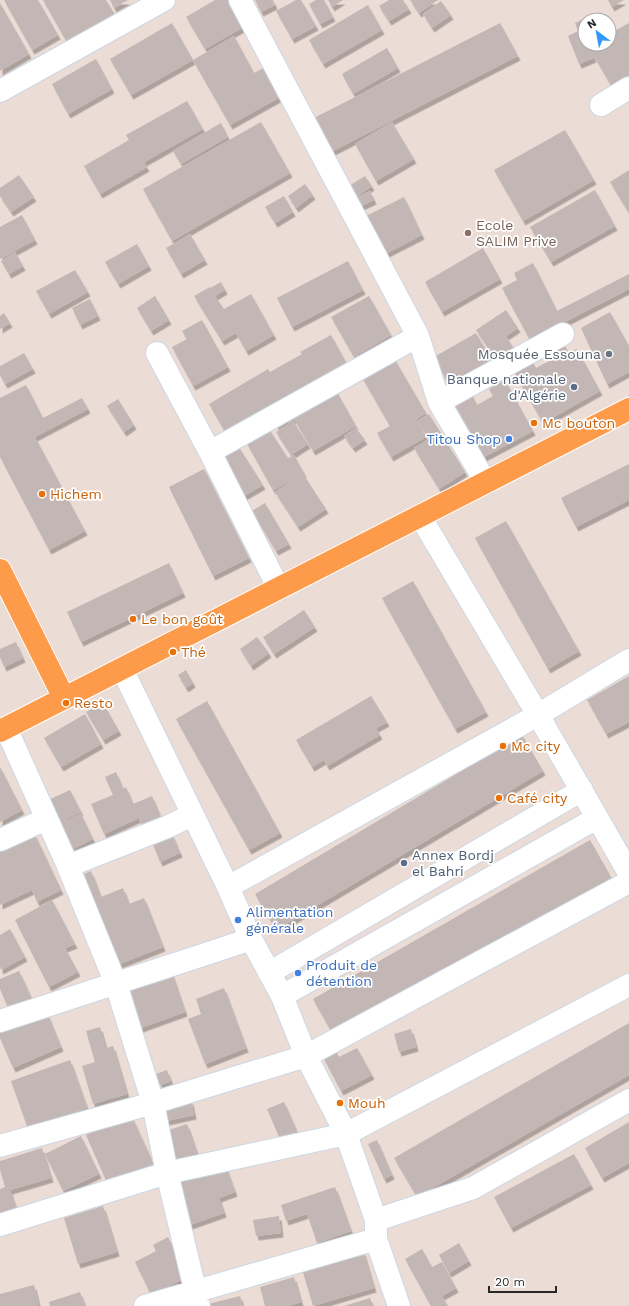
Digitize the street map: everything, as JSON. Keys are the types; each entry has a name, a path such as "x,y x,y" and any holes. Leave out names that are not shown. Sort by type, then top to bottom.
{"main road":[{"path":"3,730 629,409"},
{"path":"0,570 64,698"}],"street":[{"path":"0,91 164,0"},
{"path":"240,0 418,336 439,402 486,482"},
{"path":"601,105 629,88"},
{"path":"439,402 563,334"},
{"path":"210,452 418,336"},
{"path":"157,353 210,452 279,589"},
{"path":"420,516 582,790 629,873"},
{"path":"228,888 538,715 629,660"},
{"path":"122,669 228,888 251,939 282,996 306,1056 346,1134 399,1306"},
{"path":"3,730 68,866 116,984 153,1103 167,1173 197,1299"},
{"path":"269,973 582,790"},
{"path":"68,866 192,815"},
{"path":"282,996 597,818"},
{"path":"0,840 46,819"},
{"path":"0,1146 153,1103 306,1056 629,882"},
{"path":"0,1021 251,939"},
{"path":"0,1225 167,1173 346,1134 629,985"},
{"path":"145,1306 197,1299 376,1230 473,1188 629,1100"}],"building":[{"path":"4,0 38,0 58,35 32,50"},
{"path":"43,0 106,0 115,15 67,42"},
{"path":"110,0 128,0 114,8"},
{"path":"215,0 237,0 251,23 205,49 186,17"},
{"path":"255,0 273,0 275,5 261,12"},
{"path":"296,0 301,0 316,26 292,39 276,11"},
{"path":"316,0 324,0 333,17 320,24 309,4"},
{"path":"328,0 343,0 332,7"},
{"path":"389,0 403,0 409,9 389,21 379,6"},
{"path":"410,0 438,0 419,13"},
{"path":"608,0 624,0 612,7"},
{"path":"441,1 451,15 432,28 423,14"},
{"path":"0,3 29,54 0,71"},
{"path":"368,5 382,30 323,64 309,40"},
{"path":"172,23 193,60 131,95 110,59"},
{"path":"500,23 518,56 327,154 310,120"},
{"path":"629,23 629,84 615,92 592,52 617,52 617,30"},
{"path":"577,32 577,52 591,52 594,58 579,64 568,36"},
{"path":"234,36 254,73 265,67 282,96 230,125 193,60"},
{"path":"387,48 398,68 353,94 342,74"},
{"path":"96,59 112,89 68,114 52,84"},
{"path":"187,101 203,129 144,162 147,167 100,194 84,166 129,140 126,135"},
{"path":"261,122 290,173 172,241 143,189"},
{"path":"392,122 414,159 376,181 355,144"},
{"path":"221,123 228,137 181,164 173,151"},
{"path":"565,130 594,180 523,221 494,170"},
{"path":"629,170 629,213 610,182"},
{"path":"19,175 34,197 11,212 0,196 0,188"},
{"path":"365,176 372,186 351,200 344,189"},
{"path":"305,184 313,195 296,208 288,196"},
{"path":"595,190 615,226 551,262 530,227"},
{"path":"370,191 374,200 359,207 355,198"},
{"path":"284,196 293,212 275,223 265,207"},
{"path":"404,197 422,235 383,255 364,217"},
{"path":"22,215 35,240 0,259 0,227"},
{"path":"190,234 205,260 181,274 166,248"},
{"path":"137,244 149,266 118,284 105,262"},
{"path":"483,248 500,279 442,312 425,282"},
{"path":"15,252 23,266 9,274 1,261"},
{"path":"348,261 363,290 292,327 277,298"},
{"path":"533,263 557,311 629,274 629,289 530,340 502,288 517,280 514,273"},
{"path":"75,270 88,292 49,314 36,291"},
{"path":"221,282 225,290 215,296 224,309 251,294 274,335 246,351 236,333 222,341 194,296"},
{"path":"155,296 169,320 151,331 137,308"},
{"path":"369,296 391,335 354,357 331,317"},
{"path":"90,299 98,316 80,325 72,308"},
{"path":"506,310 518,328 506,336 516,352 499,363 476,330"},
{"name":"Mosquée Essouna","path":"610,312 629,346 629,372 607,384 581,328"},
{"path":"4,313 10,323 0,329 0,316"},
{"path":"202,320 228,367 193,386 172,347 187,339 182,331"},
{"path":"476,333 492,360 449,385 434,357"},
{"path":"331,335 348,366 227,435 209,404 268,369 270,372 302,354 300,352"},
{"path":"563,343 569,353 577,349 600,391 543,423 513,370 531,360 536,368 555,358 550,350"},
{"path":"24,353 33,369 5,384 0,375 0,366"},
{"path":"391,353 426,413 416,419 426,437 391,457 377,433 390,426 359,372"},
{"path":"505,380 533,431 484,457 453,401 470,391 477,405 493,396 489,389"},
{"name":"Hichem","path":"26,385 43,418 82,398 88,409 35,437 85,531 49,550 0,457 0,398"},
{"path":"333,385 356,426 313,451 294,419 278,428 273,420"},
{"path":"118,399 134,425 124,432 107,406"},
{"path":"429,414 465,472 439,489 414,448 429,439 417,421"},
{"path":"293,421 308,444 291,455 276,432"},
{"path":"267,426 288,458 294,455 304,473 303,474 326,509 298,527 275,492 300,475 273,490 245,440"},
{"path":"356,428 365,440 353,448 344,436"},
{"path":"235,441 263,485 237,500 215,453"},
{"path":"629,464 629,500 576,527 561,498"},
{"path":"204,469 249,558 213,576 169,487"},
{"path":"265,503 289,544 276,551 252,511"},
{"path":"506,521 579,651 548,669 475,538"},
{"path":"169,563 183,593 81,642 67,612"},
{"path":"413,581 486,712 455,729 382,598"},
{"path":"304,610 315,627 274,654 263,637"},
{"path":"257,637 269,653 251,666 240,649"},
{"path":"16,642 23,658 4,667 0,657 0,649"},
{"path":"186,670 193,683 186,688 178,675"},
{"path":"629,676 629,722 606,734 587,700"},
{"path":"371,696 387,722 376,728 380,735 327,766 324,760 312,767 296,740"},
{"path":"207,701 280,833 249,850 176,719"},
{"path":"103,703 119,731 103,740 86,712"},
{"path":"85,714 101,744 61,767 44,738"},
{"path":"522,735 543,771 276,930 255,894"},
{"path":"0,767 22,810 0,822"},
{"path":"116,772 123,789 126,787 133,804 152,796 161,818 142,827 139,818 104,834 91,804 113,795 105,777"},
{"path":"70,790 81,812 53,826 42,803"},
{"path":"81,814 93,839 73,849 61,823"},
{"path":"34,833 61,890 37,902 32,890 0,905 0,849"},
{"path":"172,834 180,853 160,862 152,842"},
{"path":"590,840 612,879 335,1038 313,999"},
{"path":"91,871 101,897 123,888 129,904 144,898 163,947 117,965 82,875"},
{"path":"52,900 75,944 65,948 78,972 49,987 15,920"},
{"path":"10,929 25,957 1,970 0,935"},
{"path":"19,971 32,999 9,1010 0,989 0,979"},
{"path":"171,971 185,1012 138,1029 124,988"},
{"path":"224,988 246,1048 205,1064 188,1019 201,1014 196,999"},
{"path":"47,1013 61,1047 13,1068 0,1038 0,1032"},
{"path":"629,1023 629,1075 417,1197 394,1158"},
{"path":"100,1027 106,1048 113,1046 127,1094 93,1104 82,1066 95,1062 86,1031"},
{"path":"411,1029 416,1047 399,1052 394,1034"},
{"path":"357,1048 372,1075 341,1091 323,1057 336,1051 339,1057"},
{"path":"70,1060 87,1108 28,1129 11,1081"},
{"path":"167,1070 171,1081 160,1085 156,1074"},
{"path":"191,1100 194,1115 162,1122 159,1107"},
{"path":"284,1102 298,1134 281,1141 267,1109"},
{"path":"131,1115 154,1165 108,1185 86,1135"},
{"path":"629,1122 629,1163 602,1178 585,1148"},
{"path":"187,1124 197,1153 173,1161 163,1132"},
{"path":"81,1136 99,1174 63,1191 45,1154"},
{"path":"377,1140 392,1175 384,1179 368,1144"},
{"path":"42,1148 51,1178 10,1190 16,1209 0,1214 0,1189 5,1187 0,1170 0,1161"},
{"path":"574,1154 591,1185 511,1228 494,1197"},
{"path":"225,1165 235,1192 219,1198 224,1213 190,1225 175,1183"},
{"path":"335,1187 351,1231 317,1243 307,1214 286,1221 281,1205"},
{"path":"103,1206 117,1252 78,1264 64,1218"},
{"path":"279,1216 281,1233 256,1236 253,1220"},
{"path":"168,1237 187,1277 151,1295 135,1262 156,1251 153,1245"},
{"path":"459,1243 469,1261 449,1273 439,1255"},
{"path":"422,1249 432,1267 442,1262 456,1288 442,1296 448,1306 431,1306 405,1259"},
{"path":"363,1251 374,1288 313,1306 302,1269"},
{"path":"294,1277 301,1302 288,1306 265,1306 260,1287"},
{"path":"34,1285 39,1306 0,1306 0,1294"},
{"path":"80,1292 85,1306 50,1306 49,1302"},
{"path":"240,1296 243,1306 209,1306 208,1304"},
{"path":"370,1298 373,1306 344,1306"}],"place":[{"name":"Ecole SALIM Prive","path":"468,233"},
{"name":"Mosquée Essouna","path":"609,354"},
{"name":"Banque nationale d'Algérie","path":"574,387"},
{"name":"Mc bouton","path":"534,423"},
{"name":"Titou Shop","path":"509,439"},
{"name":"Hichem","path":"42,494"},
{"name":"Le bon goût","path":"133,619"},
{"name":"Thé","path":"173,652"},
{"name":"Resto","path":"66,703"},
{"name":"Mc city","path":"503,746"},
{"name":"Café city","path":"499,798"},
{"name":"Annex Bordj el Bahri","path":"404,863"},
{"name":"Alimentation générale","path":"238,920"},
{"name":"Produit de détention","path":"298,973"},
{"name":"Mouh","path":"340,1103"}]}
